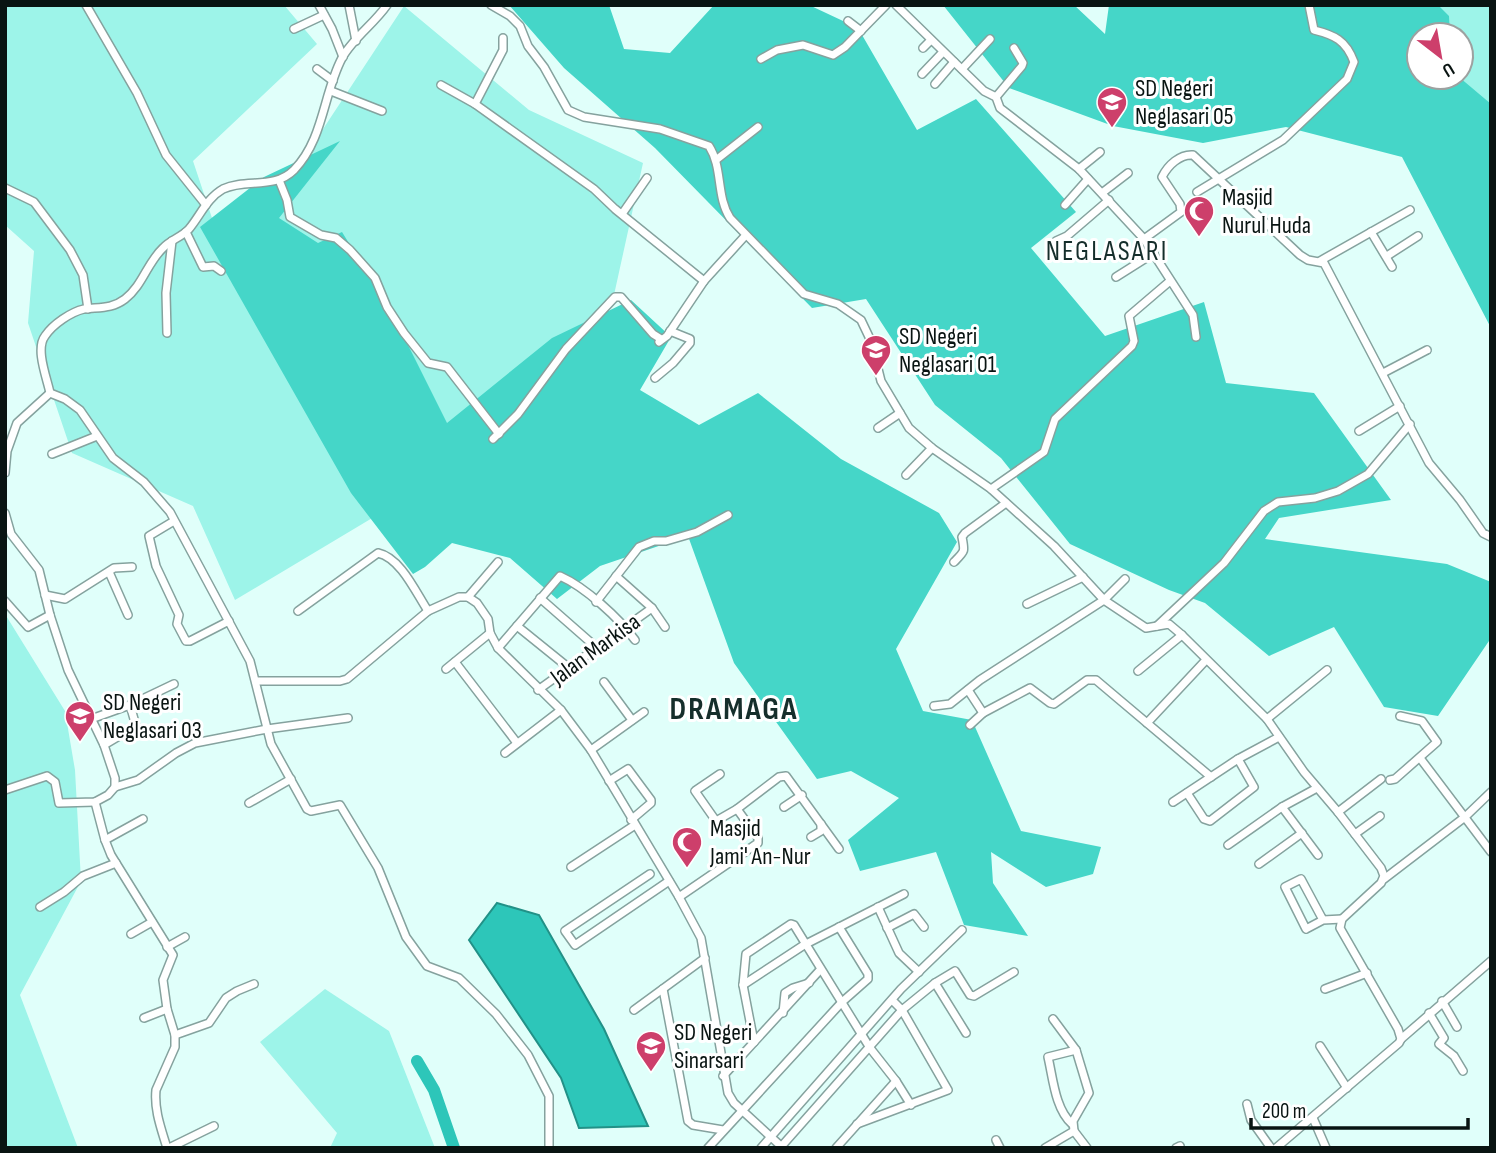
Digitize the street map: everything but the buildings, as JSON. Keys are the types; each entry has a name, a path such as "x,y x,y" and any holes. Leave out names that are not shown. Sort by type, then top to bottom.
{"street":[{"path":"86,5 137,93 166,155 206,205"},
{"path":"319,5 343,57"},
{"path":"349,5 356,41"},
{"path":"50,393 42,352 43,338 68,316 88,309 113,306 126,298 138,285 162,248 186,232 206,205 226,188 279,180 295,169 309,150 343,57 387,5"},
{"path":"491,5 506,12 520,26 528,46 544,67 568,110 584,117 660,129 707,144 716,160 724,208 745,236 804,294 838,304 861,320 871,341 881,381 909,428 932,448 991,489 1054,546 1104,600 1146,628 1169,625 1182,635 1267,719 1317,788 1381,868 1384,879"},
{"path":"761,59 777,50 803,45 833,55 845,47 886,5"},
{"path":"896,5 984,91 996,97 1000,108 1079,169 1144,239 1193,315 1196,337"},
{"path":"1197,192 1283,140 1347,79 1354,62 1348,49 1336,36 1314,30 1309,5"},
{"path":"294,29 324,15"},
{"path":"848,21 861,31"},
{"path":"475,104 503,50 503,38"},
{"path":"961,69 990,39"},
{"path":"923,48 931,40"},
{"path":"996,97 1022,66 1023,63 1014,48"},
{"path":"922,74 943,52"},
{"path":"935,84 954,62"},
{"path":"317,69 333,81"},
{"path":"442,85 475,104 594,189 704,281"},
{"path":"331,91 382,110"},
{"path":"716,160 758,127"},
{"path":"1079,169 1100,152"},
{"path":"1144,239 1181,212 1180,204 1162,179 1173,163 1188,154 1194,155 1300,255 1326,265 1429,463 1483,533 1491,537"},
{"path":"1102,193 1128,173"},
{"path":"622,214 647,177"},
{"path":"1065,205 1088,179"},
{"path":"279,180 290,217 321,235 336,237 350,250 375,278 387,307 404,333 428,363 447,367 496,437 525,405 566,349 615,297 621,297 659,341 666,338 704,281 745,236"},
{"path":"5,188 34,202 79,263 88,309"},
{"path":"1056,241 1083,224 1108,200"},
{"path":"1320,261 1410,209"},
{"path":"186,232 203,267 215,266 221,271"},
{"path":"1371,232 1392,267"},
{"path":"1387,256 1418,236"},
{"path":"167,333 166,293 172,241"},
{"path":"1116,277 1154,253"},
{"path":"991,489 1044,452 1055,419 1132,346 1134,341 1129,316 1170,281"},
{"path":"655,378 673,363 690,343 689,338 670,331"},
{"path":"1383,373 1427,350"},
{"path":"50,393 65,399 80,410 118,463 153,491 174,521 250,661 271,744 309,810 340,805 378,868 406,937 413,947 428,965 459,978 496,1014 523,1046 549,1096 549,1148"},
{"path":"5,474 6,451 18,421 50,393"},
{"path":"1359,431 1400,406"},
{"path":"878,428 900,413"},
{"path":"1157,627 1224,564 1264,511 1278,502 1315,498 1338,491 1358,480 1368,474 1410,424"},
{"path":"52,454 97,436"},
{"path":"905,475 932,448"},
{"path":"954,562 964,552 962,537 965,533 1006,503"},
{"path":"5,513 11,534 39,570 50,615 71,678 104,745 115,778 115,787"},
{"path":"596,602 643,544 697,532 728,515"},
{"path":"174,521 149,536 156,566 179,615 177,624 184,638 190,641 229,621"},
{"path":"298,611 379,553 386,555 398,568 428,611"},
{"path":"256,681 347,679 428,611 452,598 468,597 498,562"},
{"path":"45,595 61,600 68,598 118,567 132,567"},
{"path":"109,572 128,615"},
{"path":"498,648 558,576 562,576 596,602 625,627 635,640"},
{"path":"616,576 652,608 665,627"},
{"path":"1027,604 1083,577"},
{"path":"934,706 950,704 1104,600 1125,579"},
{"path":"468,597 484,613 490,634 498,648 561,710 591,750 679,897 701,938 723,1076 731,1099 782,1147 902,1010 935,983 955,971 970,995 974,996 1014,972"},
{"path":"540,598 597,648"},
{"path":"5,601 28,627 50,615"},
{"name":"Jalan Markisa","path":"538,690 652,608"},
{"path":"517,626 569,668"},
{"path":"446,669 490,634"},
{"path":"1138,671 1182,635"},
{"path":"1147,723 1206,660"},
{"path":"455,662 517,743"},
{"path":"1267,719 1327,670"},
{"path":"970,725 983,713 1030,688 1054,704 1089,679 1099,683 1211,777"},
{"path":"604,682 632,720"},
{"path":"91,719 130,705 174,684"},
{"path":"968,690 983,713"},
{"path":"104,745 136,726 130,705"},
{"path":"505,753 561,710"},
{"path":"591,750 644,712"},
{"path":"1338,812 1386,780 1395,779 1437,740 1422,721 1400,716"},
{"path":"5,790 47,776 54,782 61,803 95,802 108,795 115,787 138,780 176,753 195,744 267,729 348,718"},
{"path":"1173,802 1238,759 1279,737"},
{"path":"1420,758 1491,852"},
{"path":"1187,793 1204,819 1210,821 1254,787 1238,759"},
{"path":"571,867 633,823 651,803 628,769 609,781"},
{"path":"720,774 695,791 716,821 737,809 782,775 788,778 802,795 839,849"},
{"path":"249,803 291,779"},
{"path":"1228,845 1282,807 1317,788"},
{"path":"1401,1039 1367,973 1341,932 1342,919 1384,879 1465,817 1491,792"},
{"path":"784,807 802,795"},
{"path":"95,802 104,840 173,955 163,980 167,1009 176,1035 174,1054 155,1097 155,1111 168,1148 214,1126"},
{"path":"1282,807 1318,855"},
{"path":"679,897 758,843 758,838 737,809"},
{"path":"1355,834 1380,816"},
{"path":"104,840 143,819"},
{"path":"811,838 821,831 822,824"},
{"path":"1259,864 1302,833"},
{"path":"40,907 83,876 116,863"},
{"path":"650,874 565,931 575,945 669,881"},
{"path":"1323,920 1301,879 1285,887 1306,929 1323,920 1342,919"},
{"path":"743,985 804,944 904,894"},
{"path":"878,907 900,953 919,972"},
{"path":"887,928 914,914 925,927"},
{"path":"131,934 152,922"},
{"path":"754,1042 743,985 746,954 791,924 870,1048 911,1105"},
{"path":"708,1148 868,977 839,928"},
{"path":"761,1148 861,1033 962,930"},
{"path":"167,947 185,937"},
{"path":"634,1010 705,958"},
{"path":"1247,1104 1251,1120 1274,1148 1348,1088 1442,1001 1491,961"},
{"path":"723,1076 820,970"},
{"path":"1325,989 1367,973"},
{"path":"935,983 966,1034"},
{"path":"176,1035 209,1023 226,998 254,984"},
{"path":"663,989 688,1121 693,1125 723,1130"},
{"path":"857,1124 946,1092 948,1088 902,1010 892,1000"},
{"path":"1442,1001 1457,1027"},
{"path":"145,1018 167,1009"},
{"path":"1429,1013 1444,1038 1439,1044 1454,1056 1462,1071"},
{"path":"1045,1148 1073,1128 1089,1093 1076,1050 1052,1018"},
{"path":"1320,1046 1348,1088"},
{"path":"1076,1050 1048,1057 1060,1104 1067,1120 1087,1148"},
{"path":"836,1148 896,1081"},
{"path":"1312,1118 1326,1148"},
{"path":"843,1140 848,1148"}],"shaded area":[{"path":"5,5 284,5 317,44 193,161 219,239 394,505 235,600 193,506 72,453 28,323 34,251 5,225"},
{"path":"509,5 609,5 624,49 670,53 714,5 809,5 858,28 917,130 976,99 1076,212 1031,248 1105,336 1204,302 1226,383 1314,393 1391,500 1279,518 1265,539 1447,564 1491,582 1491,638 1438,716 1384,707 1334,627 1269,656 1205,603 1169,590 1070,544 1001,458 935,405 866,299 812,308 655,148 564,68"},
{"path":"943,5 1074,5 1105,34 1109,5 1438,5 1449,16 1449,21 1405,21 1405,91 1475,90 1491,104 1491,328 1402,157 1286,127 1203,143 1113,126 1009,88"},
{"path":"1353,5 1491,5 1491,168 1426,91 1475,91 1475,21 1405,21 1405,66"},
{"path":"404,6 529,110 643,163 614,295 469,479 259,217 302,161"},
{"path":"340,141 279,218 318,243 342,232 391,311 447,423 552,338 631,300 671,337 640,390 699,425 758,393 841,459 939,513 957,542 896,649 923,711 972,720 1021,831 1101,847 1093,874 1046,887 991,852 993,883 1028,936 964,925 936,852 860,871 848,840 899,798 851,771 817,779 734,663 688,536 600,566 557,599 510,558 452,543 413,574 351,493 200,227 264,177"},
{"path":"5,614 65,711 75,770 81,881 20,995 78,1148 5,1148"},
{"path":"497,903 539,915 604,1029 648,1126 579,1128 561,1078 469,940"},
{"path":"325,989 389,1031 435,1148 330,1148 337,1133 260,1042"}],"waterway":[{"path":"417,1061 434,1090 454,1148"}],"place":[{"name":"SD Negeri Neglasari 05","path":"1112,129"},
{"name":"Masjid Nurul Huda","path":"1199,238"},
{"name":"SD Negeri Neglasari 01","path":"876,377"},
{"name":"SD Negeri Neglasari 03","path":"80,743"},
{"name":"Masjid Jami' An-Nur","path":"687,869"},
{"name":"SD Negeri Sinarsari","path":"651,1073"}],"district":[{"name":"NEGLASARI","path":"1107,250"},
{"name":"DRAMAGA","path":"734,708"}]}
